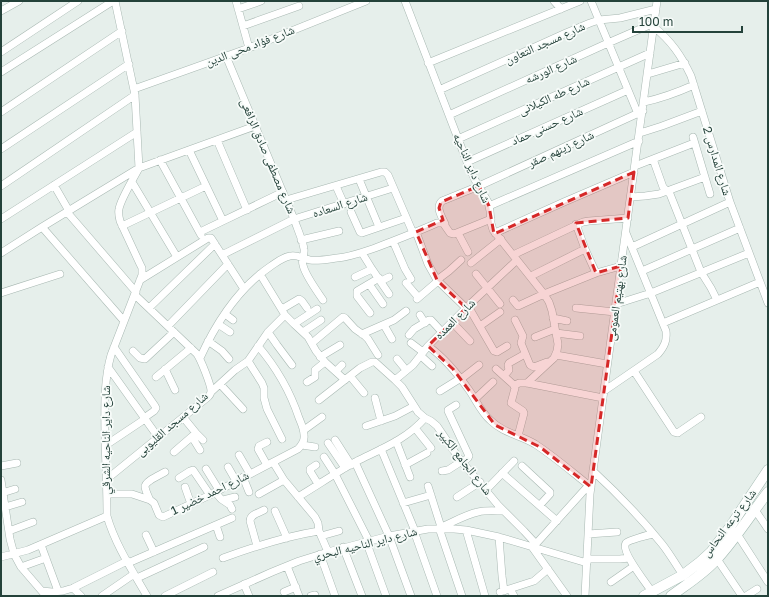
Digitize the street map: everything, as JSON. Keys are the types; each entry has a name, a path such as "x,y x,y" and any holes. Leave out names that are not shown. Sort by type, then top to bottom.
{"main road":[{"name":"شارع ترعه النحاس","path":"648,594 683,575 711,552 730,527 768,470"},
{"name":"شارع ترعه النحاس","path":"671,596 706,571 737,534 768,492"}],"street":[{"path":"1,11 19,1"},
{"path":"1,52 78,1"},
{"path":"1,72 114,1 135,92 139,168 121,202 119,215 120,222 142,268 140,280"},
{"path":"236,1 249,48"},
{"path":"238,9 261,1"},
{"name":"شارع فؤاد محى الدين","path":"1,186 135,92 366,1"},
{"name":"شارع داير الناحيه","path":"405,1 474,180 485,196 489,206 492,226 544,294 550,307 558,344 558,348 553,357"},
{"path":"554,1 561,9"},
{"path":"428,63 580,1"},
{"path":"592,1 628,90 640,112"},
{"name":"شارع مسجد التعاون","path":"439,90 566,33 599,20 620,18 657,5"},
{"name":"شارع بهتيم العمومى","path":"585,596 590,487 635,169 640,112 644,102 657,5"},
{"path":"243,26 299,6"},
{"name":"شارع الورشه","path":"448,115 608,42 654,25"},
{"name":"شارع المدارس 2","path":"654,25 672,44 685,63 694,85 730,202 768,303"},
{"path":"1,112 122,31"},
{"name":"شارع طه الكيلانى","path":"458,139 650,53"},
{"name":"شارع مصطفى صادق الرافعى","path":"226,56 294,219 304,249 302,258 303,265 323,300"},
{"path":"648,74 685,63"},
{"path":"1,148 129,64"},
{"path":"644,102 663,98 694,85"},
{"name":"شارع حسنى حماد","path":"467,162 628,90"},
{"path":"489,206 662,126 702,110"},
{"name":"شارع زينهم صقر","path":"445,224 439,208 441,202 640,112"},
{"path":"1,253 139,168 255,126"},
{"path":"1,220 138,132"},
{"path":"217,140 247,210"},
{"path":"496,233 694,140 710,194"},
{"path":"189,150 222,221"},
{"path":"653,159 663,187 669,193 701,272 717,300"},
{"path":"160,160 204,241"},
{"path":"286,200 383,172 387,173 406,218 428,264 438,280 467,307 494,351 497,352 507,346"},
{"path":"631,197 659,194 704,176"},
{"path":"358,179 379,227"},
{"path":"132,182 177,257"},
{"path":"54,185 68,211 135,293 200,358 218,324 244,289 260,274 290,255 312,260 338,258 393,242 437,223 441,222 445,224 450,233 454,234 491,219"},
{"path":"122,226 206,186"},
{"path":"336,186 344,204"},
{"name":"شارع السعاده","path":"222,255 294,219 393,188"},
{"path":"200,232 283,192"},
{"path":"632,247 730,202"},
{"path":"351,212 360,233 406,218"},
{"name":"شارع العمده","path":"396,380 413,365 428,346 515,257 576,224 589,221 628,218"},
{"path":"576,224 596,273"},
{"path":"42,227 124,321"},
{"path":"642,271 740,228"},
{"path":"301,240 339,231"},
{"path":"458,233 468,252"},
{"path":"514,386 519,383 603,395 658,354 664,347 666,331 626,233"},
{"path":"140,280 208,238 211,238 244,289"},
{"path":"471,263 501,239"},
{"path":"393,242 409,281 418,298 461,260"},
{"path":"149,308 215,244"},
{"path":"531,276 585,249"},
{"path":"362,252 390,294"},
{"path":"576,308 615,308 749,253"},
{"path":"168,326 228,264"},
{"path":"513,300 518,306 596,273 621,266"},
{"path":"355,277 372,269"},
{"path":"1,293 60,274"},
{"path":"260,274 283,312 303,332 323,359 364,392"},
{"path":"476,274 500,304"},
{"path":"370,313 357,294 357,291 369,284 389,277"},
{"name":"شارع داير الناحيه الشرقي","path":"140,280 114,347 108,367 106,379 105,421 107,516 115,540 136,576 143,594"},
{"path":"663,323 760,282"},
{"path":"369,284 383,304"},
{"path":"211,392 248,361 283,312 299,299 307,308"},
{"path":"294,324 317,309"},
{"path":"362,334 394,320 406,311"},
{"path":"480,326 500,312"},
{"path":"225,314 232,320"},
{"path":"420,316 425,323"},
{"path":"312,343 344,317 354,329 368,339 378,355"},
{"path":"553,318 567,321"},
{"path":"303,332 321,320"},
{"path":"409,335 414,329 429,320 431,320 442,332"},
{"path":"516,320 523,337 521,344 529,364 533,367 553,357 608,364"},
{"path":"452,322 470,340"},
{"path":"218,324 230,332"},
{"path":"384,325 392,339"},
{"path":"535,337 556,331 580,336"},
{"path":"133,351 140,358 145,360 174,332"},
{"path":"268,332 292,365"},
{"path":"208,341 222,351 229,359"},
{"path":"411,343 432,366"},
{"path":"307,382 315,377 316,370 323,359 340,345"},
{"path":"258,346 281,377 296,410 304,430 304,440 302,445 315,447"},
{"path":"428,346 446,360 484,413 495,425 510,434 528,440 540,447 590,487 557,520 534,546"},
{"path":"106,445 145,418 156,408 114,347"},
{"path":"156,377 191,348"},
{"path":"504,376 509,370 508,365 525,354"},
{"path":"527,384 553,357"},
{"name":"شارع مسجد القليوبى","path":"107,479 208,397 211,392 210,386 200,358"},
{"path":"397,359 406,370"},
{"path":"248,361 262,383 267,409 282,439"},
{"name":"شارع الجامع الكبير","path":"348,378 360,368 373,362 396,380 418,412 424,418 437,426 462,461 503,511 524,531 567,596"},
{"path":"336,371 342,365"},
{"path":"440,391 461,379 478,365"},
{"path":"108,367 158,437"},
{"path":"165,369 175,390"},
{"path":"496,369 514,386 515,388 512,403 524,413 518,436"},
{"path":"634,371 674,432 678,433 701,417"},
{"path":"319,400 348,378"},
{"path":"475,399 493,382"},
{"path":"220,384 243,409"},
{"path":"375,398 381,421"},
{"path":"442,471 448,470 469,456 448,411 456,405"},
{"path":"366,426 395,416 414,406"},
{"path":"183,417 194,435 200,450"},
{"path":"304,430 322,417"},
{"path":"298,497 350,465 396,441 415,428 424,418"},
{"path":"405,465 429,450 415,428"},
{"path":"194,435 203,440"},
{"path":"174,452 194,435"},
{"path":"396,441 410,477"},
{"path":"267,442 259,446 258,449 315,517 328,552"},
{"path":"332,442 350,465 390,536 411,596"},
{"name":"شارع احمد خضير 1","path":"150,500 154,503 161,517 191,504 294,452 302,445"},
{"path":"381,449 414,531 437,596"},
{"path":"239,456 246,476 249,492"},
{"path":"324,457 335,474 368,541 386,596"},
{"path":"486,490 514,461"},
{"path":"1,466 17,463"},
{"path":"316,464 310,469 310,471 318,484"},
{"path":"522,466 550,492 550,494 540,505"},
{"path":"228,467 236,481"},
{"path":"206,469 214,492"},
{"path":"179,478 190,470 193,470 228,504 232,510"},
{"path":"592,471 631,508 663,545 683,575"},
{"path":"150,500 145,485 165,472"},
{"path":"502,473 557,520"},
{"path":"1,480 2,493 14,554 21,567 44,593 73,588 128,562 232,518"},
{"path":"259,494 284,480"},
{"path":"457,497 480,482"},
{"path":"428,486 462,596"},
{"path":"185,487 191,504"},
{"path":"2,493 15,489"},
{"path":"107,494 132,494 150,500"},
{"path":"403,503 431,495"},
{"path":"223,500 235,497"},
{"path":"5,507 22,502"},
{"path":"257,546 250,518 264,510"},
{"path":"440,528 471,514 491,510 503,511"},
{"path":"755,510 768,529"},
{"path":"275,511 287,538"},
{"path":"1,557 41,545 107,516"},
{"path":"9,531 33,522"},
{"path":"216,525 220,537"},
{"name":"شارع داير الناحيه البحري","path":"223,595 244,584 320,554 390,536 440,528 466,530 499,537 587,561 629,558"},
{"path":"466,530 486,596"},
{"path":"223,558 257,546 287,538 339,532"},
{"path":"588,534 617,532"},
{"path":"648,594 625,548 627,543 653,534"},
{"path":"737,534 768,582"},
{"path":"146,535 154,552"},
{"path":"499,537 502,576 505,591 514,596"},
{"path":"41,545 58,591"},
{"path":"102,596 136,576 204,547"},
{"path":"343,547 362,596"},
{"path":"320,554 335,596"},
{"path":"21,567 46,558"},
{"path":"717,559 742,596"},
{"path":"287,566 299,596"},
{"path":"611,582 634,566"},
{"path":"505,591 534,581 548,569"},
{"path":"165,596 213,572"},
{"path":"244,584 250,596"},
{"path":"284,592 296,587"},
{"path":"73,588 81,596"},
{"path":"746,596 756,589"}],"highlighted area":[{"path":"634,172 628,218 576,223 596,273 621,266 591,487 540,447 495,425 453,369 428,346 466,308 437,280 416,232 443,220 439,208 441,202 479,186 489,206 494,234"}]}
